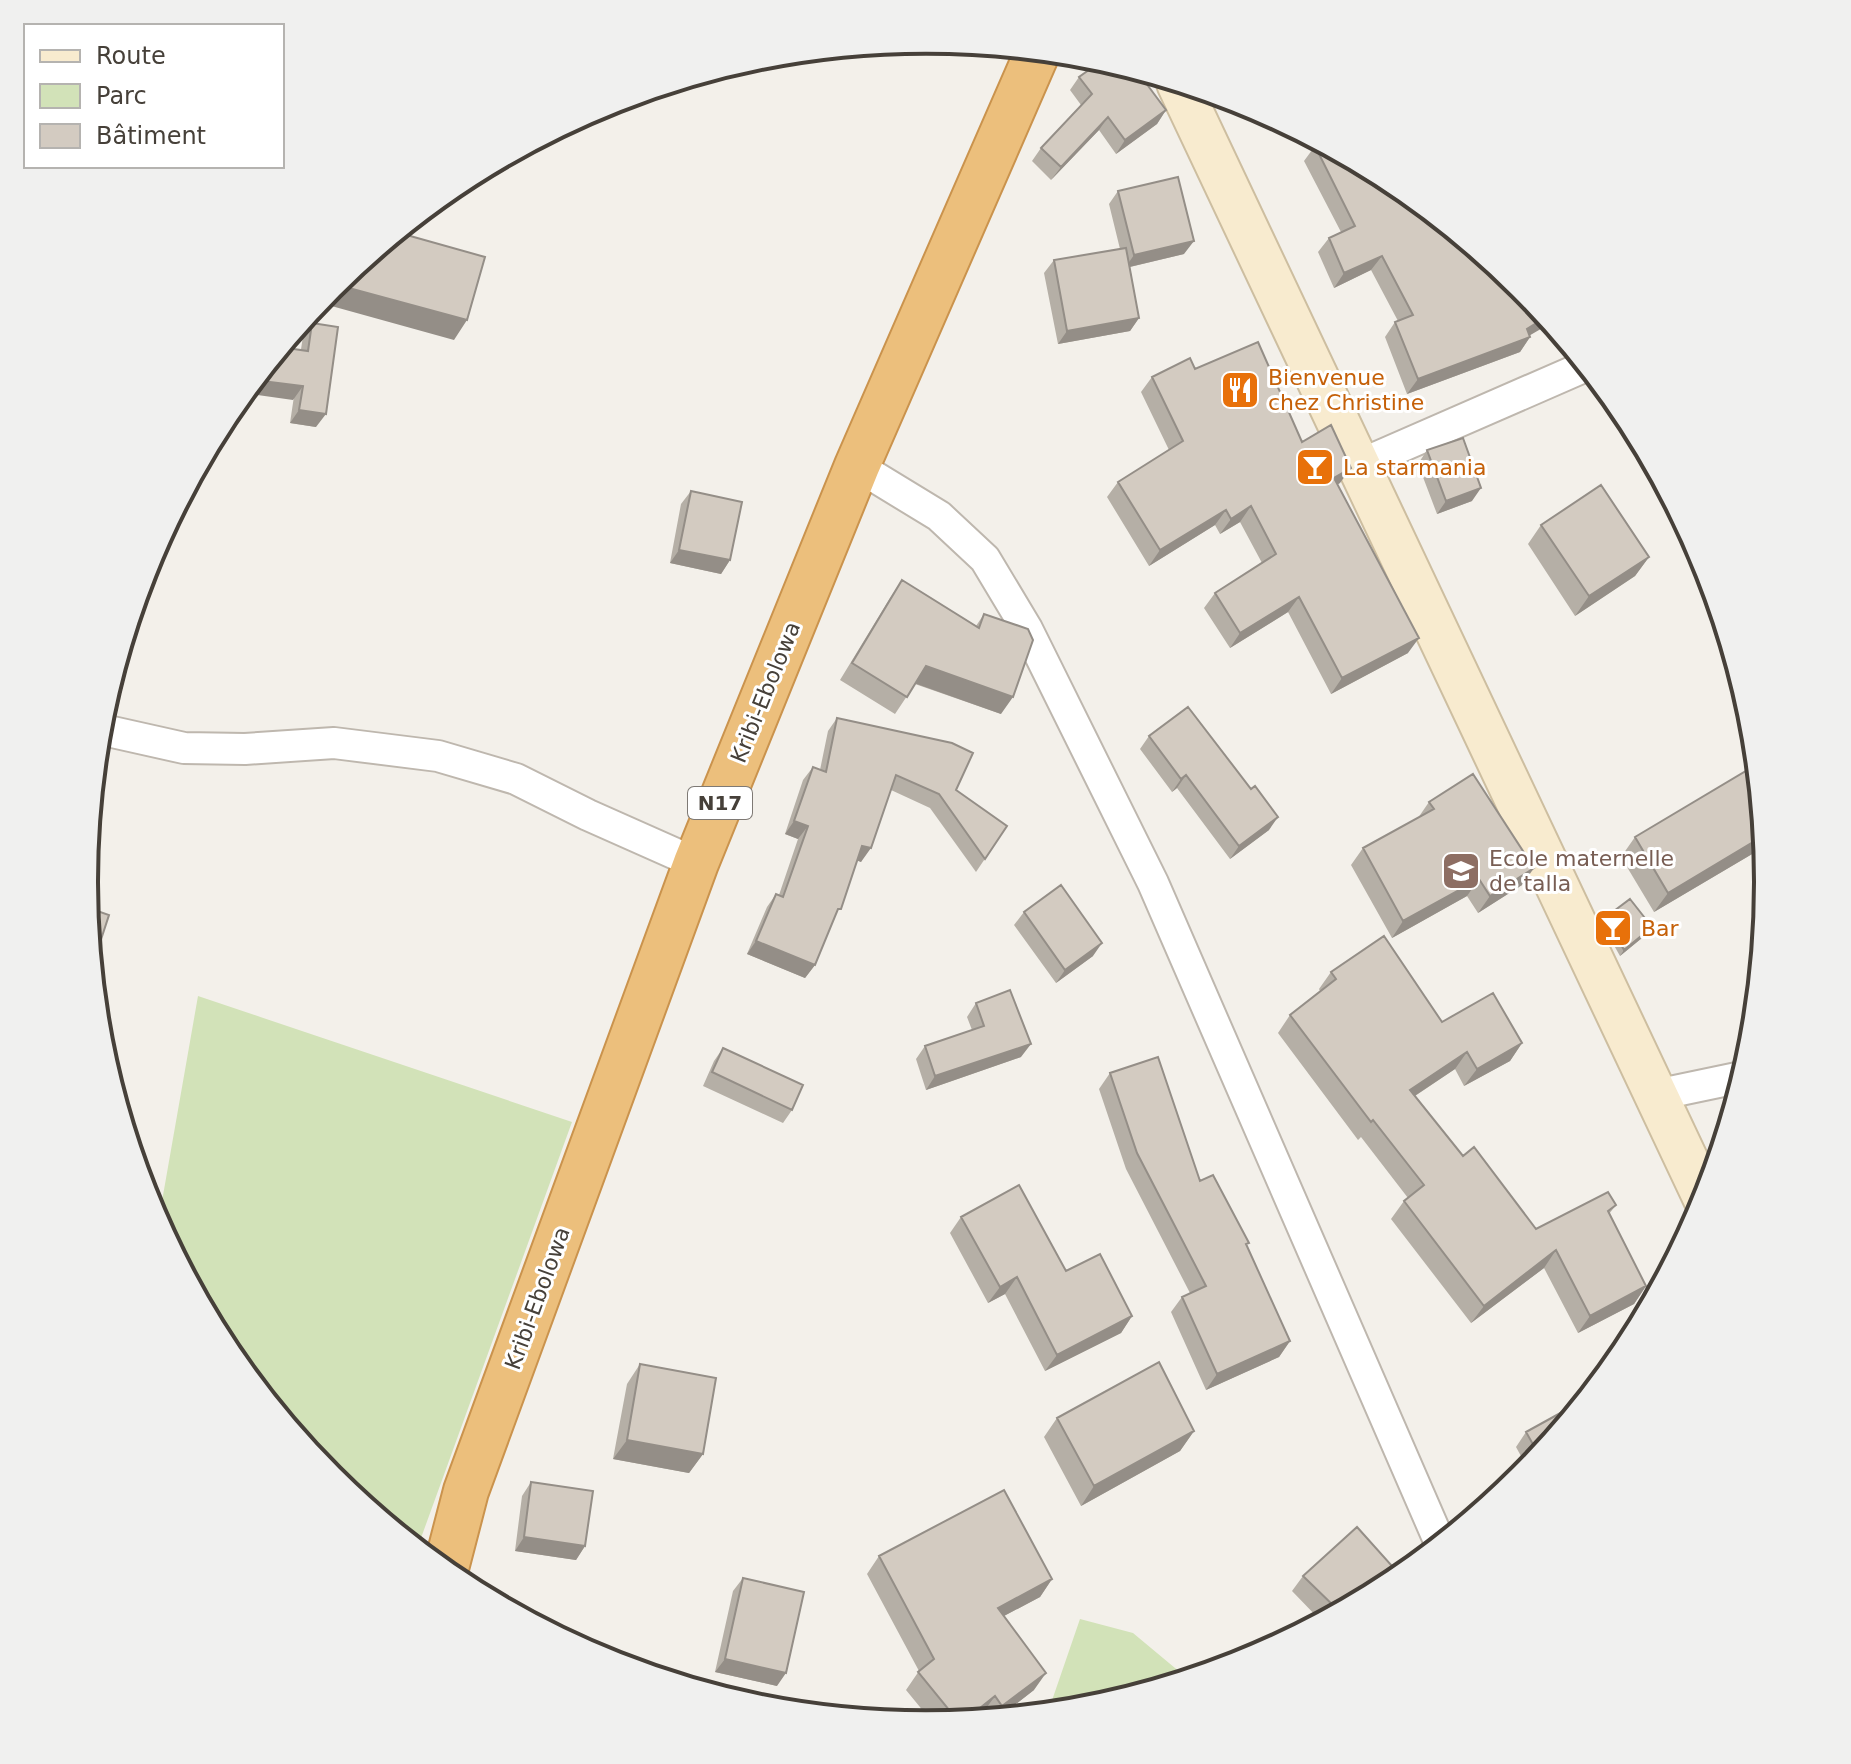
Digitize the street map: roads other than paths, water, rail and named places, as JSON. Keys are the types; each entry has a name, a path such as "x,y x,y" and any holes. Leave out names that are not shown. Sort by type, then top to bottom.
{"highway":[{"name":"Kribi-Ebolowa","path":"449,1558 466,1491 696,863 857,466 1034,61"}],"street":[{"path":"1184,96 1697,1182"},
{"path":"1359,465 1576,370"},
{"path":"857,466 939,516 985,559 1027,629 1153,883 1436,1534"},
{"path":"111,732 184,748 245,749 334,743 438,756 516,779 696,863"},
{"path":"1656,1095 1729,1080"}],"place":[{"name":"Bienvenue chez Christine","path":"1240,390"},
{"name":"La starmania","path":"1315,467"},
{"name":"Ecole maternelle de talla","path":"1461,871"},
{"name":"Bar","path":"1613,928"}]}
